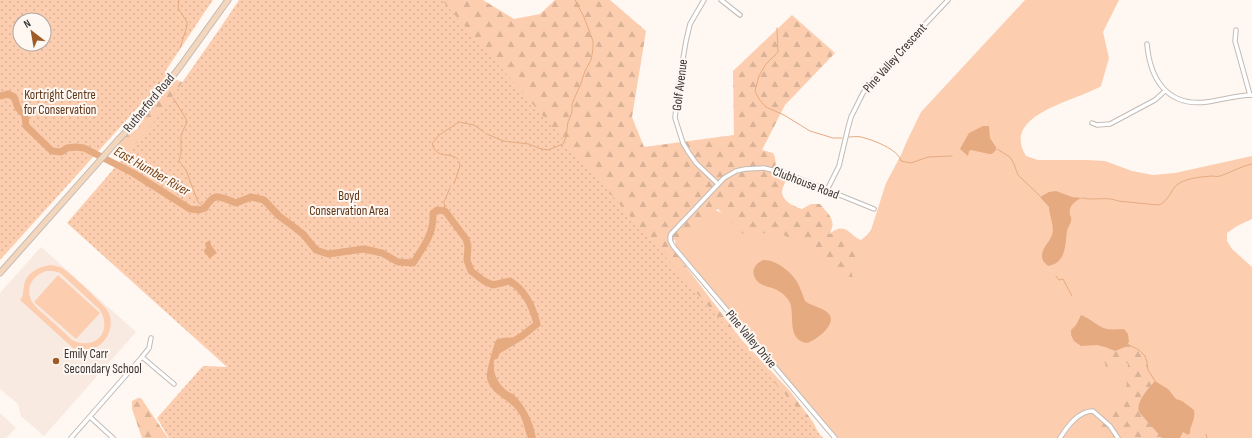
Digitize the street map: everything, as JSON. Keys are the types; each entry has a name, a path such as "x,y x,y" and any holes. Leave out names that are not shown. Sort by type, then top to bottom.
{"main road":[{"name":"Rutherford Road","path":"0,273 89,172 147,110 228,0"}],"street":[{"name":"Golf Avenue","path":"704,0 690,24 678,88 675,118 683,143 689,154 696,163 718,184"},
{"path":"721,0 740,15"},
{"name":"Pine Valley Crescent","path":"827,190 839,166 851,116 863,93 877,75 948,0"},
{"path":"1147,44 1152,70 1165,91 1185,101 1198,103 1251,95 1235,41 1236,30"},
{"path":"1092,123 1097,125 1110,124 1155,100 1165,91"},
{"name":"Clubhouse Road","path":"670,238 671,234 724,178 736,171 752,168 764,168 788,174 874,209"},
{"name":"Pine Valley Drive","path":"670,238 672,245 836,438"},
{"path":"71,438 142,357 149,348 151,338"},
{"path":"142,357 174,384"},
{"path":"1060,438 1083,412 1092,411 1110,426 1118,438"},
{"path":"90,417 114,438"}],"shaded area":[{"path":"983,126 989,126 990,138 996,147 996,150 992,154 989,154 971,150 969,151 968,156 960,149 961,147 969,133"},
{"path":"1056,191 1072,197 1082,198 1077,200 1070,208 1071,221 1067,231 1064,253 1058,261 1048,266 1043,261 1042,254 1052,235 1053,228 1049,207 1040,197 1049,192"},
{"path":"210,240 211,245 217,253 209,259 204,250 206,248 205,243"},
{"name":"Emily Carr Secondary School","path":"41,247 136,332 44,436 21,416 18,404 0,389 0,293"},
{"path":"763,260 772,261 786,269 800,287 805,301 827,312 831,321 821,335 807,343 800,341 796,337 792,325 791,306 787,298 775,289 758,282 754,275 753,272 755,267"},
{"path":"1081,315 1107,329 1124,329 1128,334 1129,342 1125,347 1115,351 1097,345 1081,346 1074,341 1071,335 1071,330 1076,325"},
{"path":"522,336 513,345 499,349 494,360 494,371 498,382 507,391 515,396 526,411 531,421 536,438 528,438 522,418 516,409 495,392 487,379 496,340"},
{"path":"1155,381 1168,389 1176,399 1182,401 1194,410 1194,419 1188,435 1183,432 1180,438 1162,438 1139,412 1139,404 1141,399"},
{"path":"0,413 16,428 6,438 0,438"}],"green space":[{"name":"Kortright Centre for Conservation","path":"0,0 213,0 151,93 0,260"},
{"name":"Boyd Conservation Area","path":"239,0 483,0 514,19 540,14 555,0 610,0 646,31 632,117 644,147 734,135 733,71 792,15 835,53 785,105 762,150 773,153 775,157 776,169 788,176 782,192 786,201 802,209 811,204 820,204 829,214 832,221 833,225 829,234 840,234 860,254 844,263 850,267 854,282 838,275 830,259 812,247 783,235 773,233 743,234 718,209 669,244 741,339 790,391 813,422 819,434 712,438 243,361 131,171 116,151 117,142 137,129 143,120 146,113 149,92 163,67 167,77 173,82 177,80 184,83"},
{"name":"Boyd Conservation Area","path":"240,0 442,0 823,438 169,438 157,418 203,366 227,367 67,223 155,121"},
{"path":"1025,0 1119,0 1103,32 1109,58 1101,86 1045,111 1032,119 1023,129 1021,142 1026,156 1038,160 1105,161 1132,171 1153,175 1175,173 1252,156 1252,219 1237,226 1227,233 1227,241 1232,249 1252,267 1252,438 837,438 676,254 675,238 707,208 746,220 826,235 838,229 845,229 861,240 871,230 886,183 921,112"},
{"path":"46,266 58,266 63,269 107,309 111,319 111,325 107,337 99,346 87,350 74,349 20,300 23,295 25,280 30,273","holes":["53,271 60,273 100,310 103,318 103,332 100,337 94,341 80,343 72,340 37,308 30,298 29,288 33,280 41,273"]},
{"path":"58,275 100,313 76,339 34,302"},
{"path":"1127,344 1139,350 1145,356 1148,370 1155,381 1140,402 1162,438 1099,438 1098,429 1100,423 1108,411 1123,410 1128,364 1126,362 1106,367 1104,361 1112,351 1121,349"},
{"path":"141,398 168,438 142,438 132,409 132,401"}],"waterway":[{"path":"179,0 178,8 187,22 180,48"},
{"path":"487,134 503,141 529,144 548,150 563,144 572,112 572,104 591,60 593,49 593,41 584,17 575,0"},
{"path":"777,28 778,52 766,64 759,76 755,91 759,99 766,107 784,115 810,131 833,138 842,138"},
{"name":"East Humber River","path":"0,96 8,94 14,97 18,108 25,115 26,126 52,151 61,152 67,148 84,148 133,173 190,209 199,210 205,208 215,197 222,197 236,203 251,197 264,200 279,216 303,234 316,250 328,254 364,249 382,253 398,262 413,263 430,234 433,213 437,210 445,211 466,239 468,246 467,260 471,271 484,281 493,285 510,281 525,295 533,312 537,324 522,336 497,351 495,356"},
{"path":"173,98 187,122 181,135 181,153 179,161 186,170 198,202 205,207"},
{"path":"458,159 440,154 434,149 432,144 439,135 459,122 474,125 484,132"},
{"path":"849,137 861,137 872,140 890,149 899,157 901,161 911,163 928,157 952,156"},
{"path":"997,149 1010,157 1018,175 1040,196"},
{"path":"454,184 460,166 459,162"},
{"path":"1082,198 1109,199 1158,205 1164,202 1176,186 1182,182 1199,177 1220,176 1252,164"},
{"path":"445,211 444,202 450,188"},
{"path":"1056,276 1059,280 1063,279 1072,296"},
{"path":"1127,344 1139,350 1145,356 1148,370 1155,381"},
{"path":"1206,434 1207,438"}],"place":[{"name":"Emily Carr Secondary School","path":"56,361"}]}
